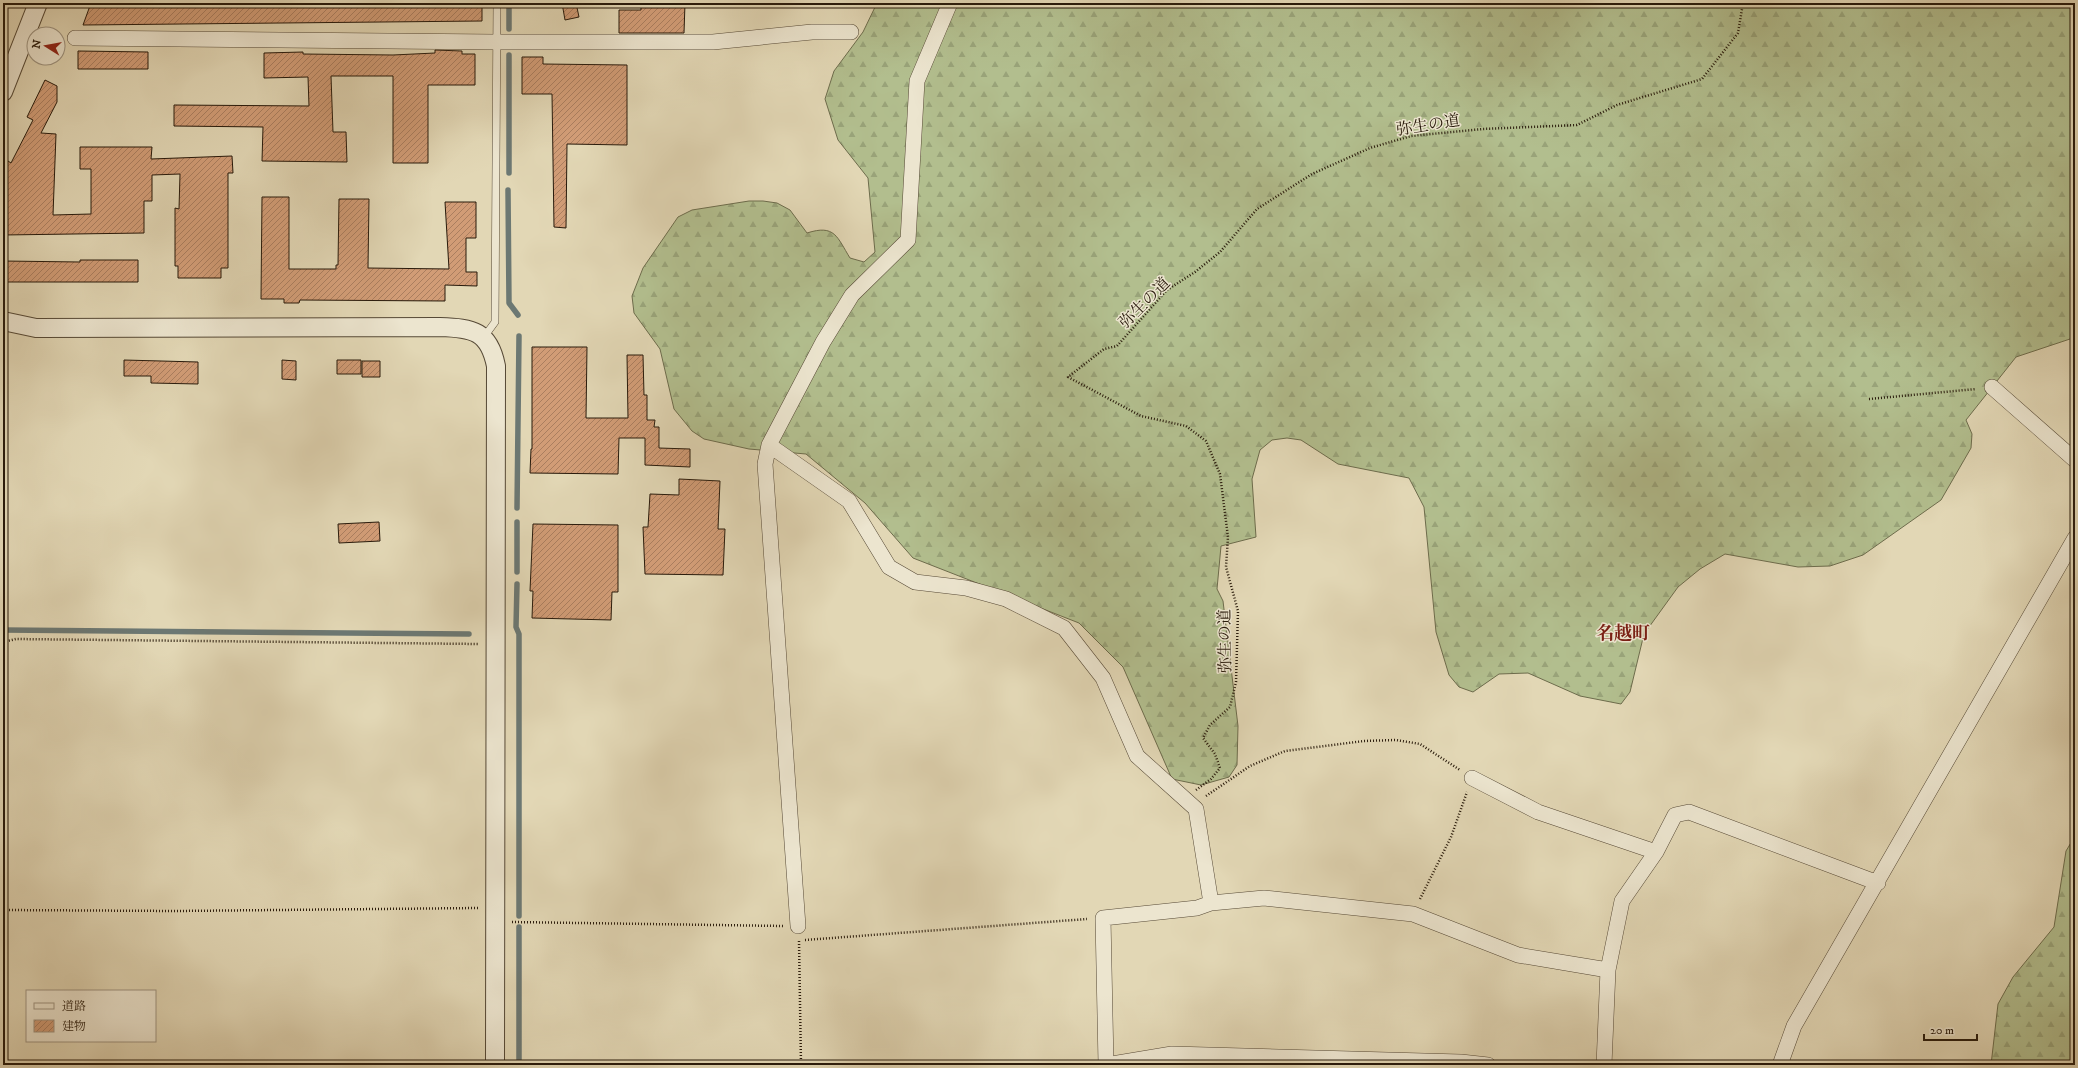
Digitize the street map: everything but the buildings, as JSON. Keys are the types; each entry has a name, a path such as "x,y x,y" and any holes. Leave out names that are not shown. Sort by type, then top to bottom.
{"street":[{"path":"3,92 38,3"},
{"path":"798,926 765,464 769,445 824,342 852,295 908,240 917,81 950,3"},
{"path":"75,38 495,42 713,42 812,32 851,32"},
{"path":"3,321 36,328 458,327 475,331 484,337 493,350 496,366 495,1065"},
{"path":"1992,387 2075,460"},
{"path":"769,445 849,501 889,567 915,582 966,588 1006,599 1064,628 1103,678 1137,756 1196,809 1211,903"},
{"path":"1780,1065 1794,1026 2075,538"},
{"path":"1472,778 1538,812 1656,852"},
{"path":"1604,1065 1608,970 1622,902 1656,852 1676,815 1689,812 1878,882"},
{"path":"1488,1065 1460,1062 1172,1054 1106,1064 1103,918 1197,908 1211,903 1264,898 1412,914 1518,955 1608,970"}],"lane":[{"path":"484,337 495,322 495,42 497,3"}],"path":[{"name":"弥生の道","path":"1188,802 1220,768 1215,754 1203,738 1210,725 1230,707 1236,682 1238,611 1226,567 1228,537 1220,474 1206,442 1186,426 1141,416 1068,377 1104,349 1117,346 1167,290 1195,272 1220,252 1257,209 1312,174 1370,148 1411,136 1483,129 1577,125 1617,105 1702,79 1738,34 1743,3"},
{"path":"1869,399 1992,387"},
{"path":"3,642 16,639 495,644"},
{"path":"1188,802 1250,766 1285,752 1364,741 1396,740 1420,744 1472,778 1451,837 1412,914"},
{"path":"3,910 495,915 798,926 801,1065"},
{"path":"799,941 1103,918"}],"green space":[{"path":"877,3 2075,3 2075,331 2070,339 2016,357 1966,420 1972,434 1971,448 1941,500 1863,555 1830,566 1798,567 1725,554 1700,569 1678,587 1644,634 1630,692 1621,704 1580,696 1528,673 1499,674 1473,692 1459,687 1449,675 1436,632 1424,507 1409,478 1338,464 1301,440 1287,438 1272,440 1260,450 1252,479 1256,537 1221,546 1217,589 1223,601 1238,726 1237,765 1229,777 1201,785 1172,779 1123,667 1079,623 913,558 865,503 806,454 749,449 704,439 692,431 674,409 660,349 634,313 632,296 643,268 678,217 692,210 749,201 777,203 790,210 807,233 824,230 834,234 850,258 864,262 875,252 868,178 838,140 825,99 834,71 863,32"},
{"path":"2075,836 2075,1065 1991,1065 1998,1004 2013,977 2054,927 2066,851"}],"waterway":[{"path":"509,3 509,29"},
{"path":"509,55 509,173"},
{"path":"508,190 509,303 518,315"},
{"path":"517,508 519,336"},
{"path":"517,522 517,572"},
{"path":"517,584 516,627 519,634 519,916"},
{"path":"3,630 469,634"},
{"path":"519,927 519,1065"}],"district":[{"name":"名越町","path":"1623,633"}]}
